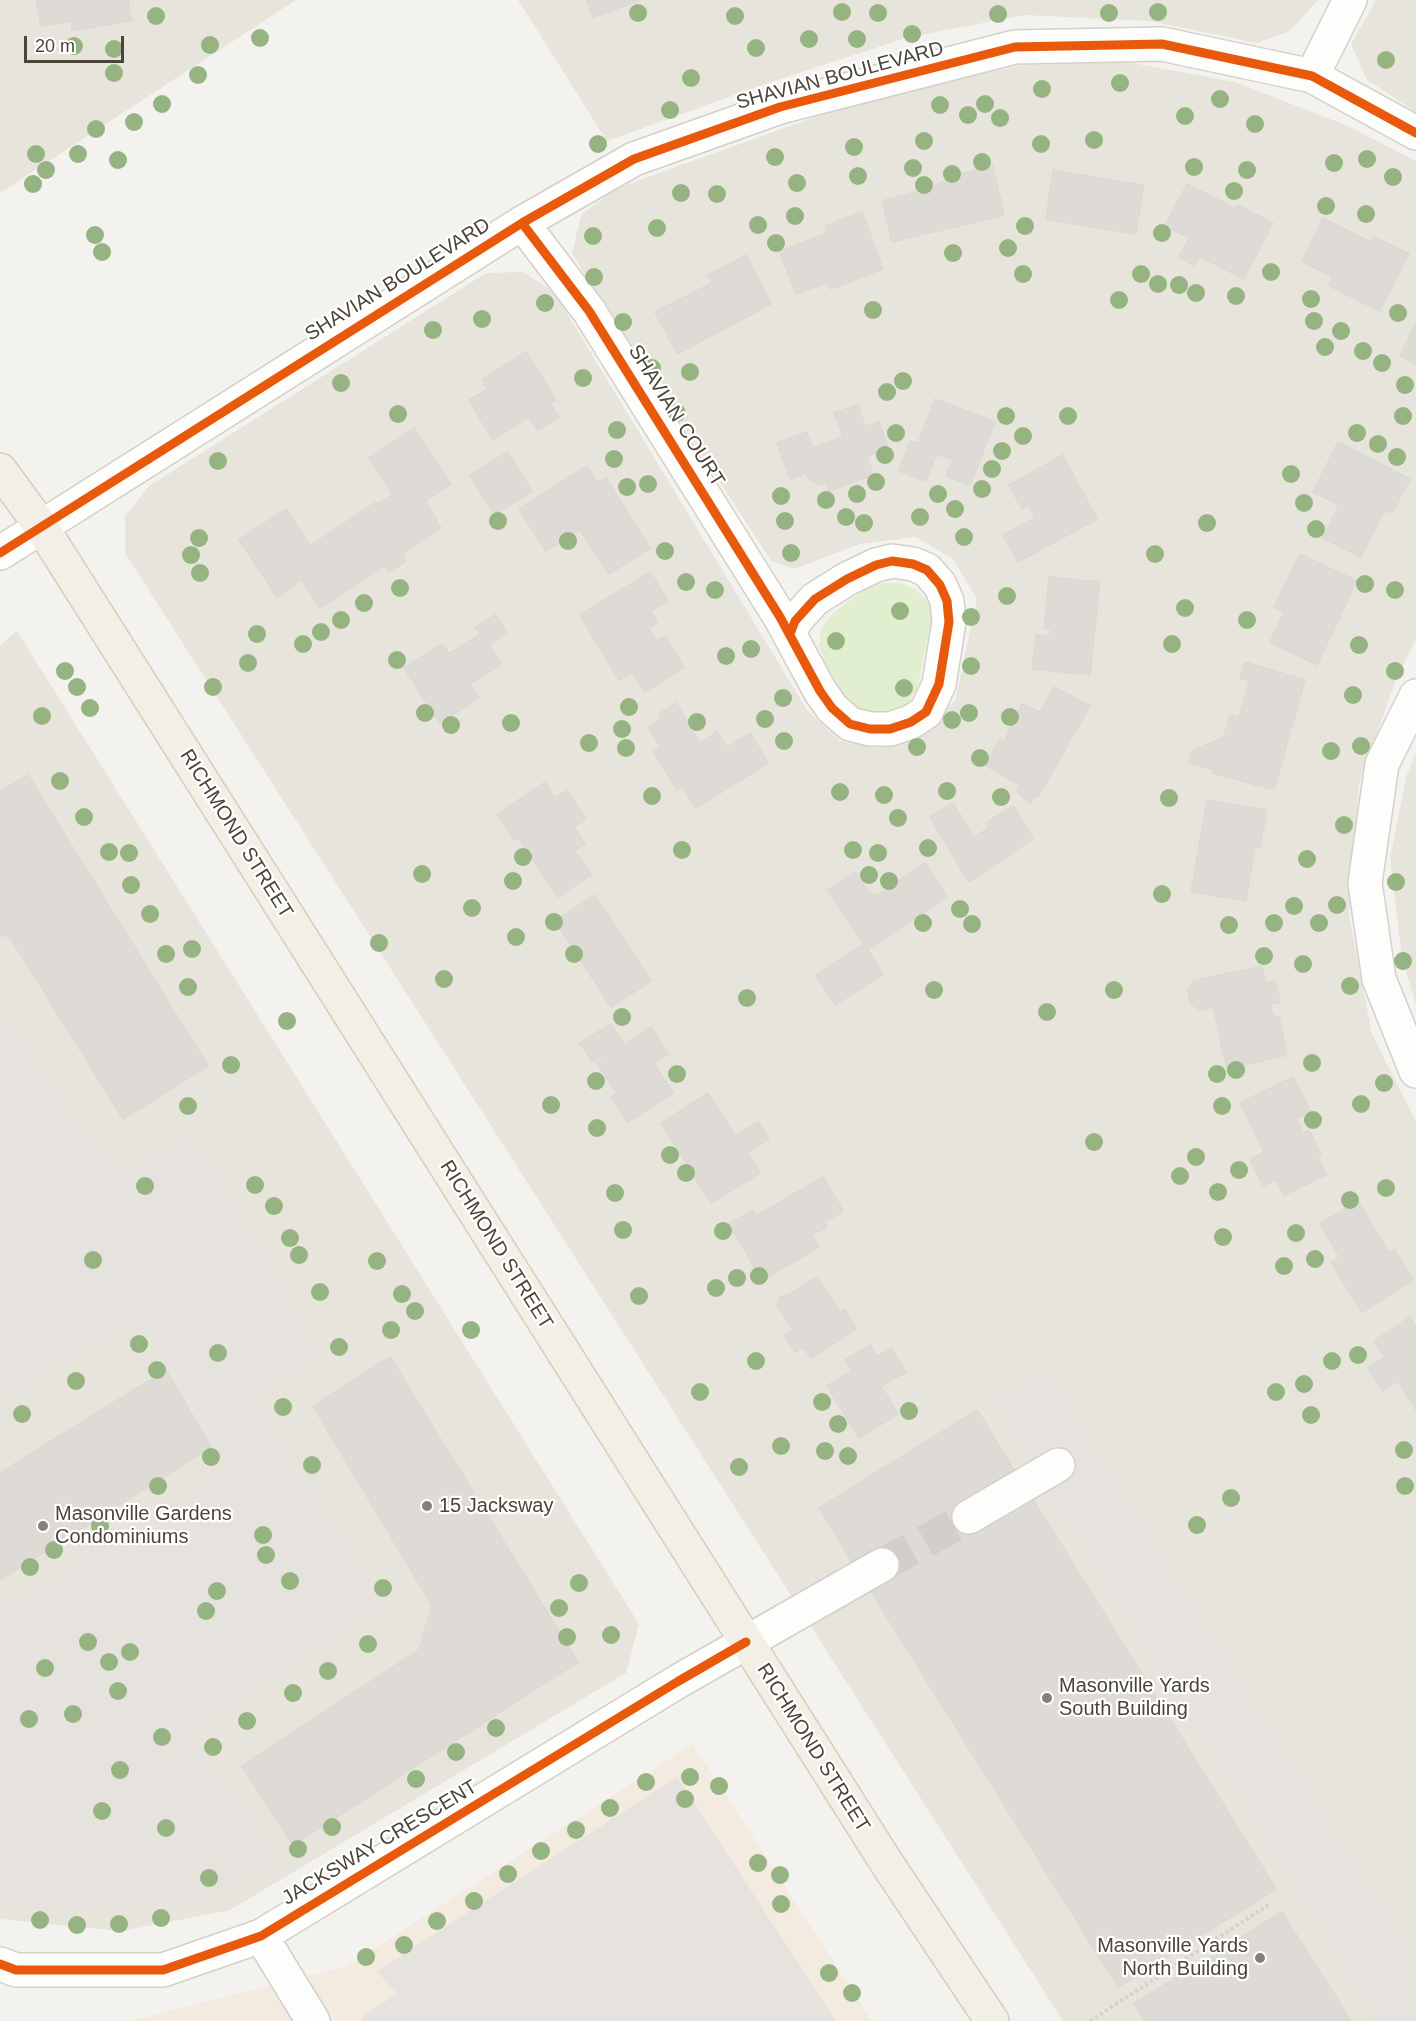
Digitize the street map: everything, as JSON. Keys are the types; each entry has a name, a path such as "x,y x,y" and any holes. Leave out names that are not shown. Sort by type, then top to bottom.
{"main road":[{"name":"RICHMOND STREET","path":"0,470 41,526 746,1642 886,1862 992,2021"}],"street":[{"path":"1312,76 1350,0"},
{"name":"SHAVIAN BOULEVARD","path":"0,554 522,222 634,159 780,107 1015,47 1162,44 1312,76 1416,133"},
{"name":"SHAVIAN COURT","path":"522,222 589,311 790,634 820,691 832,708 850,724 870,729 890,729 911,722 926,712 939,684 948,622 948,602 940,585 927,570 913,564 892,561 876,565 846,579 815,599 795,621 790,634"},
{"path":"1416,696 1382,764 1365,883 1379,979 1416,1071"},
{"path":"969,1517 1058,1465"},
{"name":"JACKSWAY CRESCENT","path":"0,1964 16,1970 163,1970 261,1936 676,1682 882,1566"},
{"path":"261,1936 313,2021"}],"path":[{"path":"1090,2021 1270,1904"}],"shaded area":[{"path":"0,0 296,0 0,193"},
{"path":"518,0 1318,0 1290,31 1257,43 1150,21 1024,15 906,38 768,83 607,141"},
{"path":"1376,0 1416,0 1416,112 1367,80 1351,44"},
{"path":"1127,62 1235,82 1348,126 1416,161 1416,640 1397,677 1359,783 1349,915 1372,1034 1416,1122 1416,2021 1063,2021 125,553 125,516 149,486 486,273 523,272 554,292 807,710 840,741 874,748 915,736 955,701 977,599 953,559 916,537 860,544 794,569 771,561 572,254 581,215 615,189 873,96 1023,65"},
{"path":"17,631 639,1624 626,1673 230,1910 122,1931 0,1919 0,645"},
{"path":"1416,753 1416,1005 1402,958 1390,858 1406,777"},
{"path":"0,1003 115,1174 192,1128 324,1356 255,1399 384,1605 194,1736 284,1862 195,1901 72,1913 0,1904 0,1608 229,1466 143,1318 0,1400"},
{"path":"1045,1364 1416,1960 1416,2021 1376,2021 990,1399"},
{"path":"693,1744 872,2021 129,2021 345,1967"},
{"path":"677,1777 836,2021 363,2021 361,2017 397,1994 377,1971"}],"green space":[{"path":"886,583 901,583 916,590 929,603 932,620 917,690 906,704 894,713 877,714 861,710 845,698 830,674 819,646 821,628 833,613 868,587"}],"building":[{"path":"36,0 128,0 132,21 72,31 71,21 41,26"},
{"path":"587,0 639,0 639,1 593,17"},
{"path":"993,166 1004,215 892,242 882,201 932,187 956,175"},
{"path":"1053,170 1144,185 1136,234 1046,219"},
{"path":"1187,184 1236,209 1238,205 1273,223 1244,279 1199,256 1194,266 1179,257 1189,238 1165,226"},
{"path":"862,212 883,269 831,289 828,282 796,294 779,251 828,233 825,226"},
{"path":"1323,218 1371,242 1374,237 1409,254 1380,311 1328,285 1332,277 1302,261"},
{"path":"746,255 771,304 677,354 655,312 712,283 708,275"},
{"path":"1416,323 1416,364 1400,356"},
{"path":"526,352 556,400 550,403 559,417 538,430 529,417 493,440 469,400 488,389 482,380"},
{"path":"935,399 995,422 970,485 946,476 953,460 937,454 926,481 899,471 910,441 918,443"},
{"path":"858,405 865,427 879,422 888,448 867,456 873,475 829,491 826,482 819,485 809,479 806,473 790,479 777,443 807,432 812,448 843,437 834,413"},
{"path":"414,428 451,484 425,501 441,528 402,554 406,561 389,572 385,565 320,608 302,580 277,597 239,540 286,509 310,546 376,502 378,504 393,494 369,458"},
{"path":"1338,442 1410,479 1392,513 1385,510 1361,557 1323,538 1339,505 1313,492"},
{"path":"508,452 532,492 494,514 470,475"},
{"path":"1063,455 1097,519 1018,562 1003,535 1035,518 1029,505 1022,509 1009,485"},
{"path":"587,466 598,483 606,478 650,548 609,574 580,530 546,551 519,509"},
{"path":"1300,554 1357,581 1317,665 1270,642 1284,612 1274,607"},
{"path":"650,572 668,601 650,611 657,623 648,628 657,641 665,636 684,667 645,692 632,672 619,680 580,615"},
{"path":"1049,577 1100,582 1090,675 1032,669 1036,635 1050,636 1051,629 1044,628"},
{"path":"495,615 507,633 489,645 501,664 470,684 479,698 440,723 404,668 442,644 449,654 480,634 475,628"},
{"path":"1245,662 1305,680 1274,790 1213,773 1214,770 1189,763 1192,751 1224,737 1230,715 1239,717 1249,681 1240,678"},
{"path":"1054,687 1090,706 1038,797 1036,794 1030,804 1017,791 1020,785 985,765 1001,738 1003,744 1022,704 1040,712"},
{"path":"676,703 700,743 717,732 727,748 750,733 768,763 696,808 683,787 677,790 653,751 660,746 648,727 662,719 659,714"},
{"path":"28,775 208,1066 123,1119 10,937 0,935 0,792"},
{"path":"545,782 555,798 567,791 586,819 574,827 585,844 574,850 591,875 558,897 518,838 514,840 497,814"},
{"path":"1207,800 1267,810 1260,848 1255,848 1246,901 1191,892"},
{"path":"953,803 974,837 989,828 986,823 1013,806 1033,839 969,882 930,817"},
{"path":"925,863 947,897 868,950 828,890 855,872 869,893 879,894"},
{"path":"595,895 651,981 611,1007 555,921"},
{"path":"864,944 883,974 835,1005 816,975"},
{"path":"1262,966 1266,984 1275,981 1280,1002 1270,1004 1274,1018 1279,1017 1287,1055 1227,1069 1213,1007 1201,1010 1191,1004 1188,990 1193,981"},
{"path":"611,1024 624,1045 651,1027 668,1054 654,1063 673,1093 628,1122 611,1097 617,1093 597,1063 606,1058 604,1055 592,1062 580,1043"},
{"path":"1293,1077 1311,1112 1296,1118 1303,1133 1309,1130 1321,1154 1317,1156 1326,1175 1284,1195 1276,1179 1263,1186 1250,1159 1264,1152 1240,1103"},
{"path":"708,1093 735,1136 758,1122 769,1139 747,1152 760,1173 711,1203 661,1123"},
{"path":"823,1177 843,1211 824,1222 827,1227 812,1235 819,1247 762,1280 729,1224 753,1210 756,1216"},
{"path":"1358,1201 1389,1253 1394,1249 1413,1280 1362,1312 1331,1262 1340,1257 1320,1224"},
{"path":"817,1277 840,1312 844,1309 856,1329 811,1358 803,1347 795,1352 784,1335 793,1330 777,1305 780,1297 790,1294"},
{"path":"1410,1317 1416,1326 1416,1410 1398,1381 1383,1391 1368,1368 1385,1357 1374,1341"},
{"path":"870,1345 877,1357 891,1348 906,1372 881,1386 898,1414 859,1438 827,1386 852,1371 845,1360"},
{"name":"15 Jacksway","path":"390,1357 578,1662 293,1845 242,1766 419,1650 432,1605 313,1406"},
{"name":"Masonville Gardens Condominiums","path":"166,1370 211,1447 0,1580 0,1473"},
{"name":"Masonville Yards South Building","path":"977,1410 1276,1889 1118,1987 819,1508"},
{"name":"Masonville Yards North Building","path":"1282,1912 1351,2021 1145,2021 1134,2004"}],"tunnel":[{"path":"882,1565 969,1517"}],"cycle path":[{"path":"0,553 522,223 634,159 780,107 1015,47 1162,44 1312,76 1416,133"},
{"path":"522,223 589,311 780,617 820,691 832,708 850,724 870,729 890,729 911,722 926,712 939,684 949,622 947,601 940,585 927,570 913,564 892,561 876,565 847,579 815,599 795,621 790,634"},
{"path":"0,1964 16,1970 163,1970 261,1936 746,1642"}],"place":[{"name":"15 Jacksway","path":"427,1506"},
{"name":"Masonville Gardens Condominiums","path":"43,1526"},
{"name":"Masonville Yards South Building","path":"1047,1698"},
{"name":"Masonville Yards North Building","path":"1260,1958"}]}
